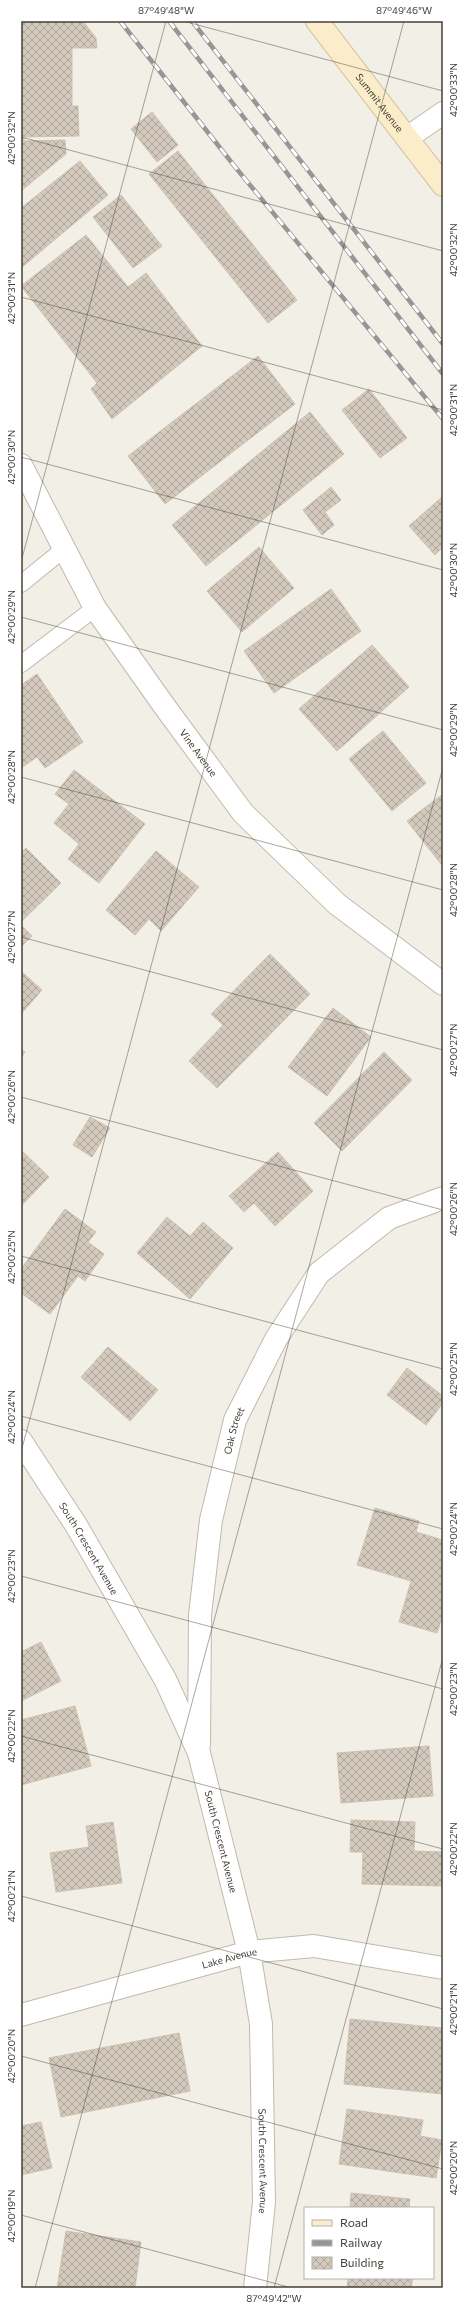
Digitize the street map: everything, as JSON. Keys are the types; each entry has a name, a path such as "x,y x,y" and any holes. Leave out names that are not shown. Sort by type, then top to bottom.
{"street":[{"name":"Summit Avenue","path":"317,21 443,185"},
{"path":"407,138 443,113"},
{"name":"Vine Avenue","path":"21,465 95,608 243,813 337,904 443,984"},
{"name":"Oak Street","path":"199,1753 200,1615 211,1520 235,1420 276,1339 319,1273 389,1218 443,1198"},
{"name":"South Crescent Avenue","path":"21,1441 76,1525 165,1678 199,1753 249,1952 261,2024 264,2202 255,2288"},
{"name":"Lake Avenue","path":"21,2015 249,1952 314,1946 443,1968"}],"lane":[{"path":"21,584 64,549"},
{"path":"21,664 95,608"}],"building":[{"path":"21,21 83,21 96,38 97,48 72,48 72,106 78,106 79,136 21,137"},
{"path":"152,112 178,145 157,162 131,129"},
{"path":"21,137 24,137 24,141 65,140 66,154 21,191"},
{"path":"178,151 297,300 268,323 149,174"},
{"path":"80,161 108,195 21,268 21,208"},
{"path":"121,195 162,246 133,268 93,217"},
{"path":"86,235 128,287 146,273 202,346 112,419 91,389 97,383 21,286"},
{"path":"258,356 295,404 165,504 128,456"},
{"path":"369,389 407,438 380,458 342,410"},
{"path":"310,412 344,454 206,566 172,525"},
{"path":"331,487 341,500 325,512 334,525 322,535 303,510"},
{"path":"442,497 443,547 435,555 409,526"},
{"path":"259,547 294,588 242,632 207,591"},
{"path":"331,589 361,631 274,693 244,651"},
{"path":"372,645 409,687 337,751 299,709"},
{"path":"37,674 83,742 45,768 37,757 21,768 21,685"},
{"path":"383,731 426,783 392,811 349,759"},
{"path":"74,770 145,824 99,883 68,859 79,844 54,823 69,804 55,794"},
{"path":"443,794 443,862 441,864 407,821"},
{"path":"26,848 61,883 21,922 21,853"},
{"path":"156,851 199,887 161,931 149,919 135,935 106,910"},
{"path":"21,925 32,936 21,947"},
{"path":"270,954 310,994 217,1088 189,1061 223,1025 211,1014"},
{"path":"21,971 42,990 21,1014"},
{"path":"333,1008 371,1037 327,1096 288,1067"},
{"path":"21,1049 25,1052 21,1058"},
{"path":"384,1052 412,1080 342,1151 314,1123"},
{"path":"90,1117 110,1128 92,1157 73,1145"},
{"path":"22,1151 49,1177 21,1206 21,1153"},
{"path":"278,1152 313,1191 275,1226 254,1203 244,1212 229,1196"},
{"path":"65,1209 96,1232 88,1242 104,1254 85,1281 78,1276 50,1314 21,1293 21,1269"},
{"path":"167,1217 190,1236 203,1222 233,1248 190,1299 137,1253"},
{"path":"108,1347 158,1390 130,1421 81,1377"},
{"path":"407,1368 443,1396 443,1403 426,1425 387,1395"},
{"path":"375,1508 419,1521 416,1532 443,1540 443,1614 437,1633 399,1622 411,1581 357,1565"},
{"path":"41,1642 61,1681 21,1701 21,1652"},
{"path":"75,1706 91,1766 21,1785 21,1720"},
{"path":"429,1746 433,1796 341,1803 337,1753"},
{"path":"351,1820 415,1822 414,1851 443,1852 443,1886 362,1884 363,1852 350,1852"},
{"path":"113,1822 122,1883 56,1892 50,1853 89,1847 86,1826"},
{"path":"350,2019 443,2028 443,2094 344,2084"},
{"path":"179,2033 190,2091 61,2117 49,2058"},
{"path":"347,2109 423,2120 420,2136 442,2140 436,2178 339,2164"},
{"path":"41,2122 52,2168 21,2175 21,2126"},
{"path":"351,2193 410,2199 409,2207 350,2207"},
{"path":"66,2231 141,2242 135,2288 57,2288"},
{"path":"348,2279 413,2279 411,2288 347,2288"}],"railway":[{"path":"120,21 236,168 443,419"},
{"path":"169,21 443,374"},
{"path":"192,21 443,344"}]}
